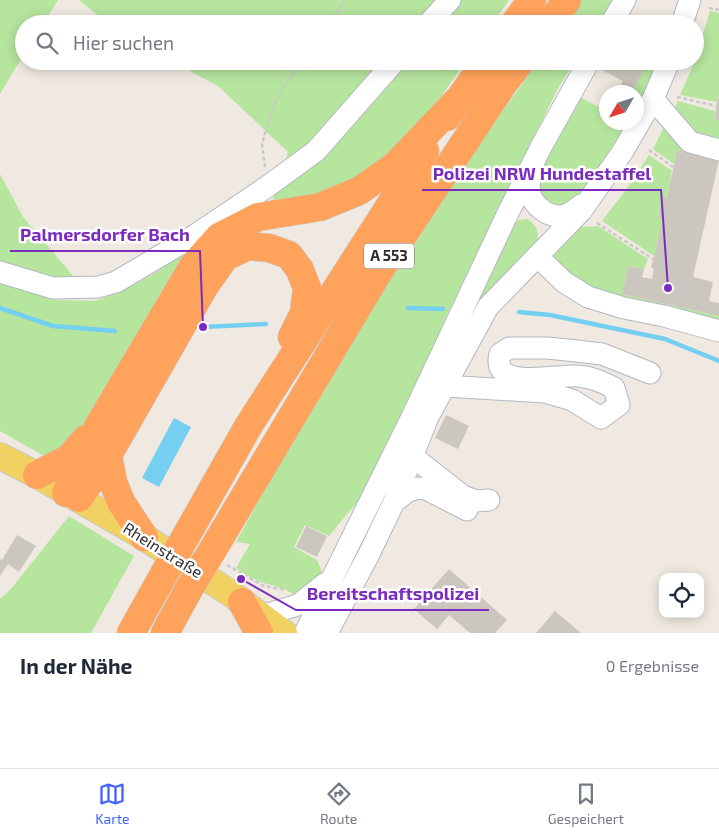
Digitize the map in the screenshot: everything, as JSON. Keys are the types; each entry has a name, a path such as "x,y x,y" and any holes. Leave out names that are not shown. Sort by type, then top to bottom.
{"highway":[{"path":"521,15 532,0"},
{"path":"556,15 567,0"},
{"name":"A 553","path":"132,633 249,425 457,101 479,70"},
{"name":"A 553","path":"165,633 189,589 376,276 514,70"},
{"path":"72,496 99,425 194,265 219,237 258,217 320,207 358,191 396,165 457,101"},
{"path":"72,496 108,455 204,287 225,258 248,246 269,248 289,255 300,270 307,288 304,313 249,425"},
{"path":"37,475 68,459 99,425"},
{"path":"108,455 112,482 121,502 144,537"}],"main road":[{"name":"Rheinstraße","path":"0,456 37,475 144,537 254,617 284,633"}],"street":[{"path":"436,15 450,0"},
{"path":"616,15 625,0"},
{"path":"685,15 690,0"},
{"path":"0,272 53,288 98,287 116,282 197,234 316,151 387,70"},
{"path":"305,633 348,544 428,417 437,384 507,215 584,70"},
{"path":"437,384 488,308 582,210 624,152 653,99 665,70"},
{"path":"653,99 690,142 719,150"},
{"path":"532,165 530,195 538,207 549,214 560,216 570,213 598,187"},
{"path":"507,215 522,212 534,215 543,225 546,232 543,251 564,282 588,297 719,332"},
{"path":"437,384 545,392 572,400 601,418 619,405 614,388 598,380 577,376 522,379 511,377 502,372 498,363 500,354 509,348 548,348 602,354 650,373"},
{"path":"336,627 394,502 404,453"},
{"path":"394,502 407,492 418,488 483,508 476,501 464,496 404,453"},
{"path":"348,544 369,554"},
{"path":"254,617 298,605 332,578"}],"path":[{"path":"335,15 344,0"},
{"path":"709,8 719,10"},
{"path":"268,186 262,144 272,110 284,86 296,70"},
{"path":"677,97 716,106"},
{"path":"649,150 674,167"},
{"path":"597,223 653,259"}],"green space":[{"path":"0,0 58,0 49,15 15,15 15,69 0,94"},
{"path":"79,0 509,0 498,15 98,15"},
{"path":"581,0 612,0 603,15 570,15"},
{"path":"710,11 719,13 719,94 717,102 680,95 691,70 704,70 704,31"},
{"path":"188,70 460,70 422,124 364,180 270,210 288,152 218,86"},
{"path":"532,70 569,70 557,90 445,319 425,367 363,495 329,536 305,525 294,547 317,560 322,572 312,588 294,595 287,590 261,582 245,574 236,568 250,544 236,542 324,383 487,134"},
{"path":"644,70 658,70 646,100 644,99 644,85 636,85"},
{"path":"578,96 599,107 599,130 624,130 585,193 566,208 545,206 534,178"},
{"path":"678,101 715,111 714,119 719,120 719,138 696,132 674,109"},
{"path":"665,125 719,160 677,150 674,164 653,149"},
{"path":"649,155 672,171 667,198 663,198 658,218 663,219 654,256 602,221"},
{"path":"0,174 23,217 74,277 39,278 0,264"},
{"path":"528,219 537,230 536,245 444,364 512,226 519,220"},
{"path":"598,226 648,259 644,269 628,266 622,294 719,316 719,328 612,301 549,260 580,227"},
{"path":"197,243 71,452 44,456 0,431 0,283 58,300 95,301 124,290 152,275"},
{"path":"69,516 134,556 91,633 0,633 0,599 11,589"}],"water":[{"path":"174,418 191,427 159,487 142,478"}],"building":[{"path":"602,70 644,70 636,85 621,85 623,81"},
{"path":"719,98 719,120 714,119"},
{"path":"677,150 719,160 693,277 713,282 709,301 719,303 719,316 622,294 628,266 644,269 642,277 652,279 654,268 651,268 663,219 658,218 663,197 667,198"},
{"path":"446,415 469,426 458,449 435,438"},
{"path":"306,526 327,536 317,557 296,547"},
{"path":"17,535 36,546 19,572 8,564 0,576 0,559 2,560"},
{"path":"449,569 507,620 495,633 470,633 449,615 437,629 414,609"},
{"path":"555,611 581,633 536,633"}],"waterway":[{"path":"0,308 53,326 115,331"},
{"path":"408,308 443,309"},
{"path":"519,312 550,315 665,339 719,361"},
{"path":"203,327 266,324"}],"place":[{"name":"Polizei NRW Hundestaffel","path":"668,288"},
{"name":"Palmersdorfer Bach","path":"203,327"},
{"name":"Bereitschaftspolizei","path":"241,579"}]}
